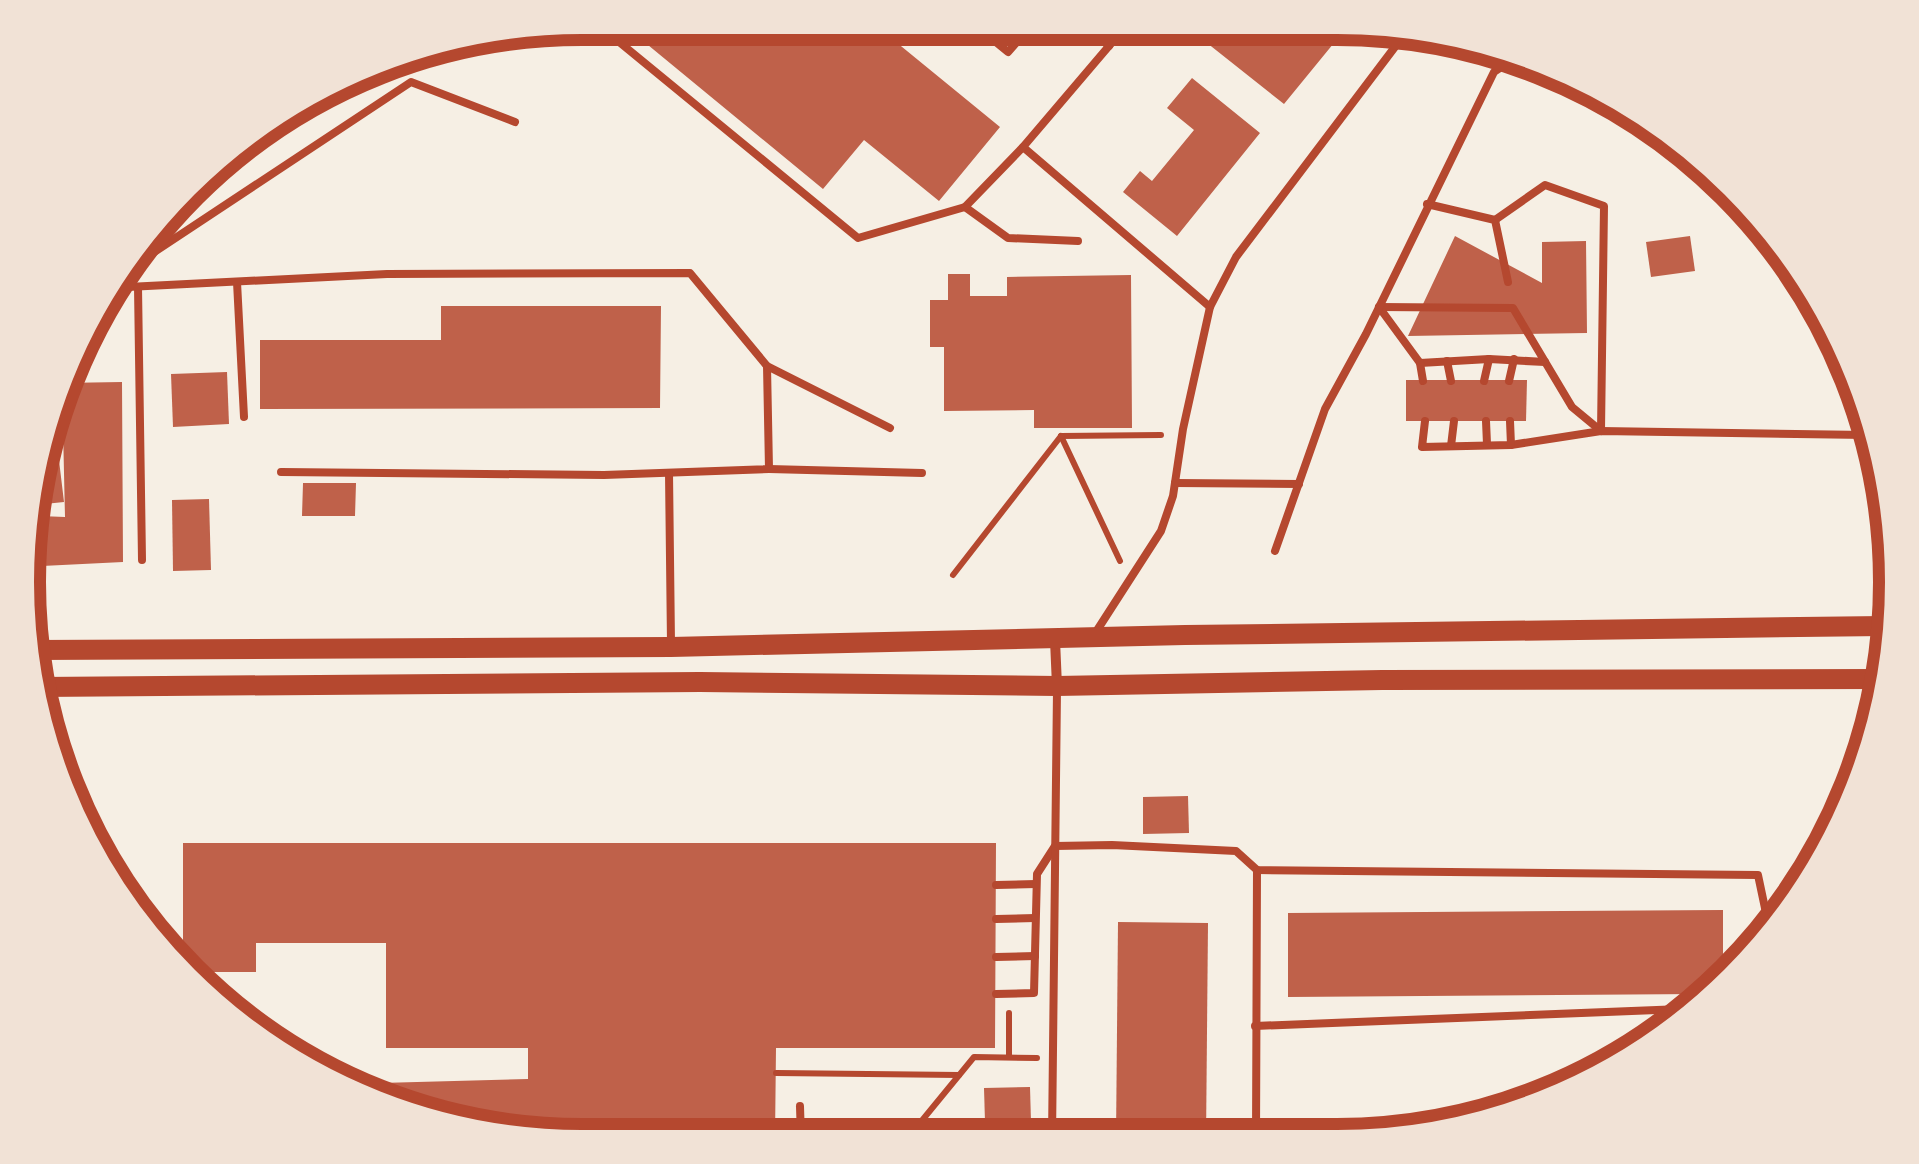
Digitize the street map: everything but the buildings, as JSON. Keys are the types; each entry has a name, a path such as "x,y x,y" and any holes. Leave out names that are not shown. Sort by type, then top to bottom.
{"main road":[{"path":"45,650 670,647 1877,626"},
{"path":"50,687 700,682 1057,686 1382,680 1870,679"}],"street":[{"path":"1055,640 1057,686"}],"lane":[{"path":"618,40 858,238 965,207 1114,40"},
{"path":"993,40 1008,52 1019,40"},
{"path":"1102,40 1109,46"},
{"path":"1092,639 1161,531 1175,483 1210,306 1236,256 1398,44"},
{"path":"1274,551 1326,409 1494,72 1503,66"},
{"path":"150,255 411,82 516,122"},
{"path":"1022,147 1210,306"},
{"path":"1427,204 1495,220 1546,185 1604,206 1601,431"},
{"path":"965,207 1008,238 1078,241"},
{"path":"1495,220 1508,282"},
{"path":"128,287 387,274 690,273 766,366 890,428"},
{"path":"237,282 244,417"},
{"path":"138,286 142,560"},
{"path":"1379,307 1514,308 1572,407 1601,431"},
{"path":"1379,307 1420,363 1423,381"},
{"path":"1420,363 1489,359 1545,362"},
{"path":"1484,380 1489,359"},
{"path":"1510,381 1514,359"},
{"path":"1447,361 1452,381"},
{"path":"766,366 769,470"},
{"path":"1486,421 1487,444"},
{"path":"1510,421 1511,445"},
{"path":"1425,422 1422,447 1511,445 1601,431 1859,435"},
{"path":"1451,446 1454,422"},
{"path":"280,472 922,473"},
{"path":"669,473 670,647"},
{"path":"1175,483 1300,484"},
{"path":"1052,1124 1057,686"},
{"path":"1056,846 1112,844 1236,851 1257,870 1758,875 1766,913"},
{"path":"996,994 1034,993 1037,874 1056,846"},
{"path":"1256,1124 1257,870"},
{"path":"996,885 1036,884"},
{"path":"996,919 1036,918"},
{"path":"996,957 1035,956"},
{"path":"1255,1026 1670,1009"},
{"path":"800,1106 800,1124"}],"path":[{"path":"1061,436 1162,434 1160,453"},
{"path":"1061,436 1122,566 1134,553"},
{"path":"954,575 1061,436"},
{"path":"1008,1056 1010,994"},
{"path":"995,1056 1009,1044"},
{"path":"921,1124 974,1057 1053,1058"},
{"path":"776,1074 960,1075"}]}
